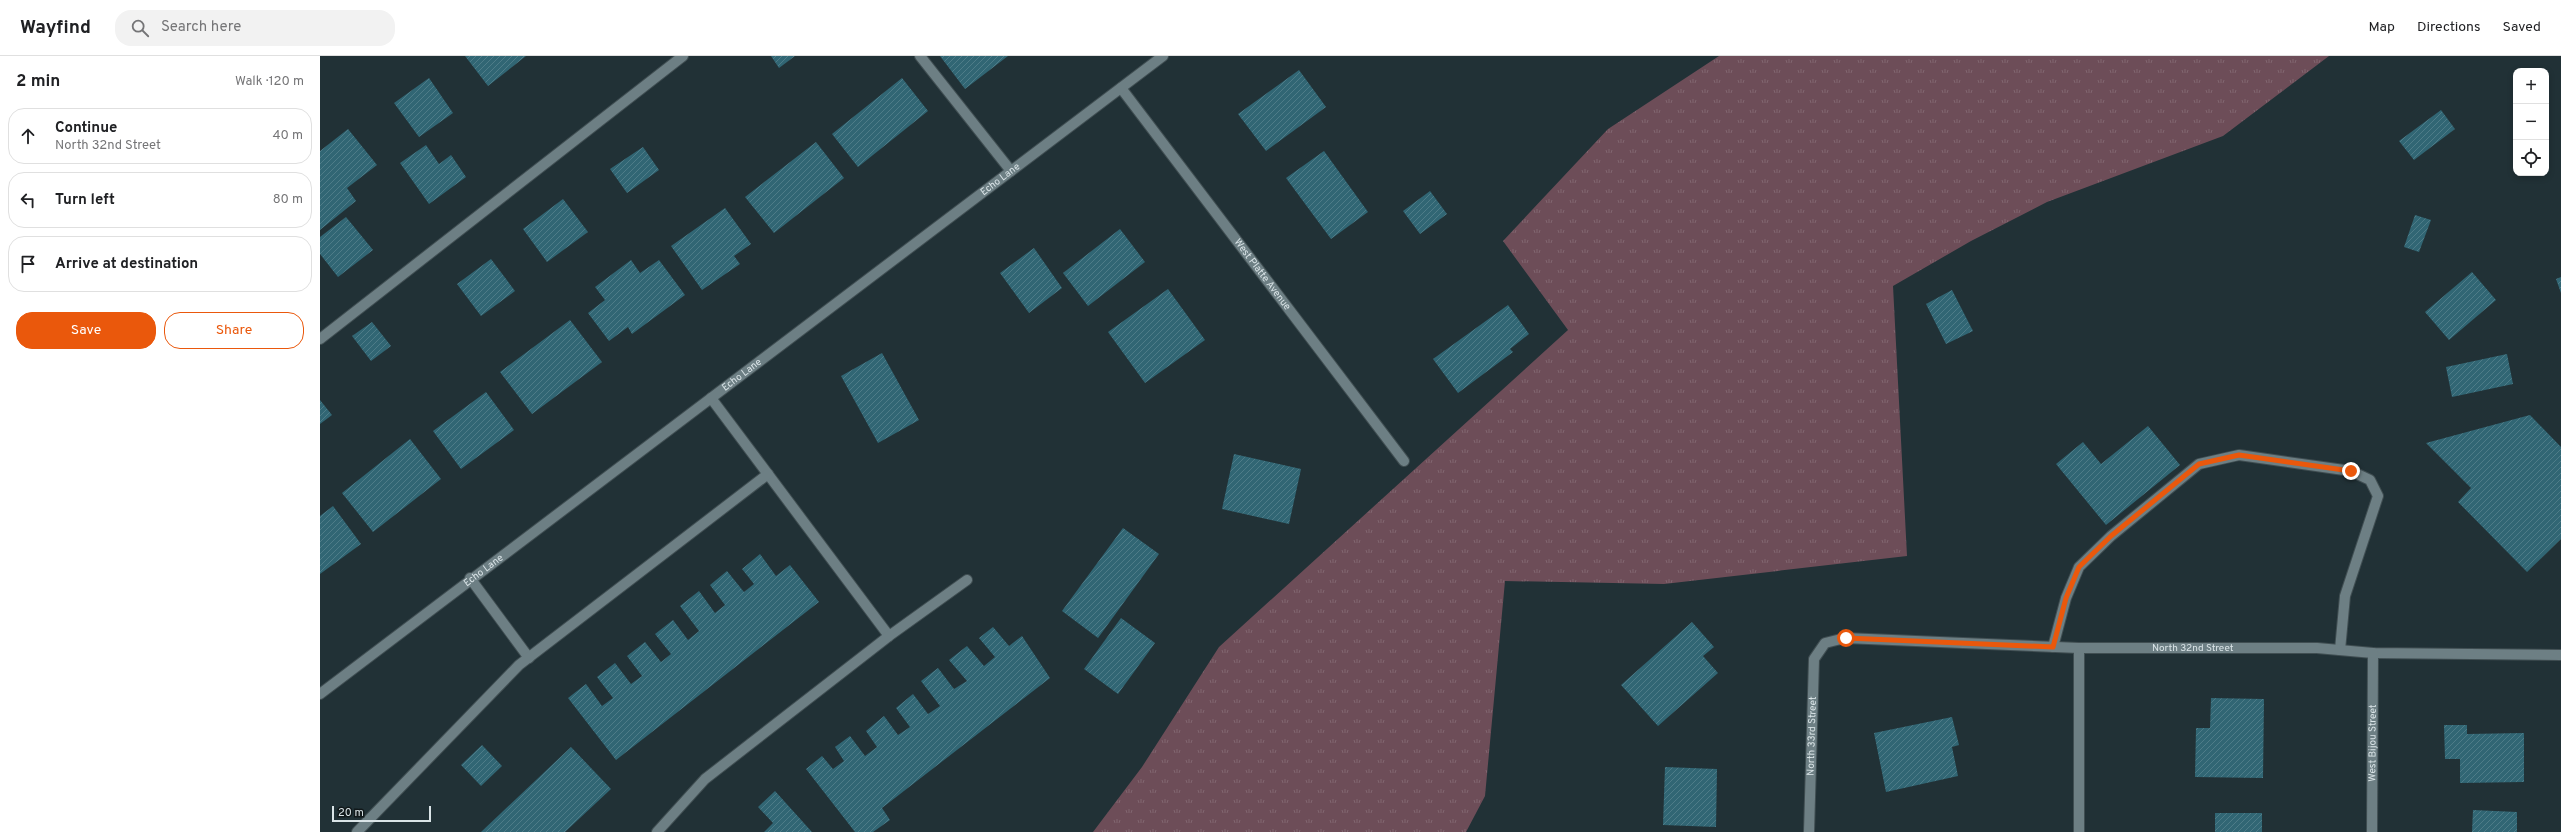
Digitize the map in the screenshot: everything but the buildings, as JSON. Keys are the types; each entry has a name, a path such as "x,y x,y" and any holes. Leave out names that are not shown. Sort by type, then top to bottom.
{"street":[{"path":"320,339 683,56"},
{"path":"920,56 1011,171"},
{"name":"Echo Lane","path":"320,694 470,578 711,398 1163,56"},
{"name":"West Platte Avenue","path":"1121,88 1404,461"},
{"path":"711,398 889,636"},
{"path":"2053,647 2066,598 2079,567 2111,536 2199,464 2239,455 2351,471 2370,480 2378,496 2345,596 2340,650"},
{"path":"357,832 519,666 768,474"},
{"path":"470,578 529,658"},
{"path":"657,832 705,779 889,636 967,580"},
{"name":"North 32nd Street","path":"1825,643 1846,638 2079,648 2317,648 2373,654 2561,656"},
{"name":"North 33rd Street","path":"1809,832 1814,659 1825,643"},
{"path":"2079,648 2079,832"},
{"name":"West Bijou Street","path":"2372,832 2373,654"}],"green space":[{"path":"1719,56 2329,56 2223,136 2047,202 1971,241 1893,286 1907,556 1664,584 1505,581 1485,796 1466,832 1093,832 1142,767 1219,647 1568,330 1503,241 1608,129"}],"route":[{"path":"1846,638 2053,647 2066,598 2079,567 2111,536 2199,464 2239,455 2351,471"}]}
